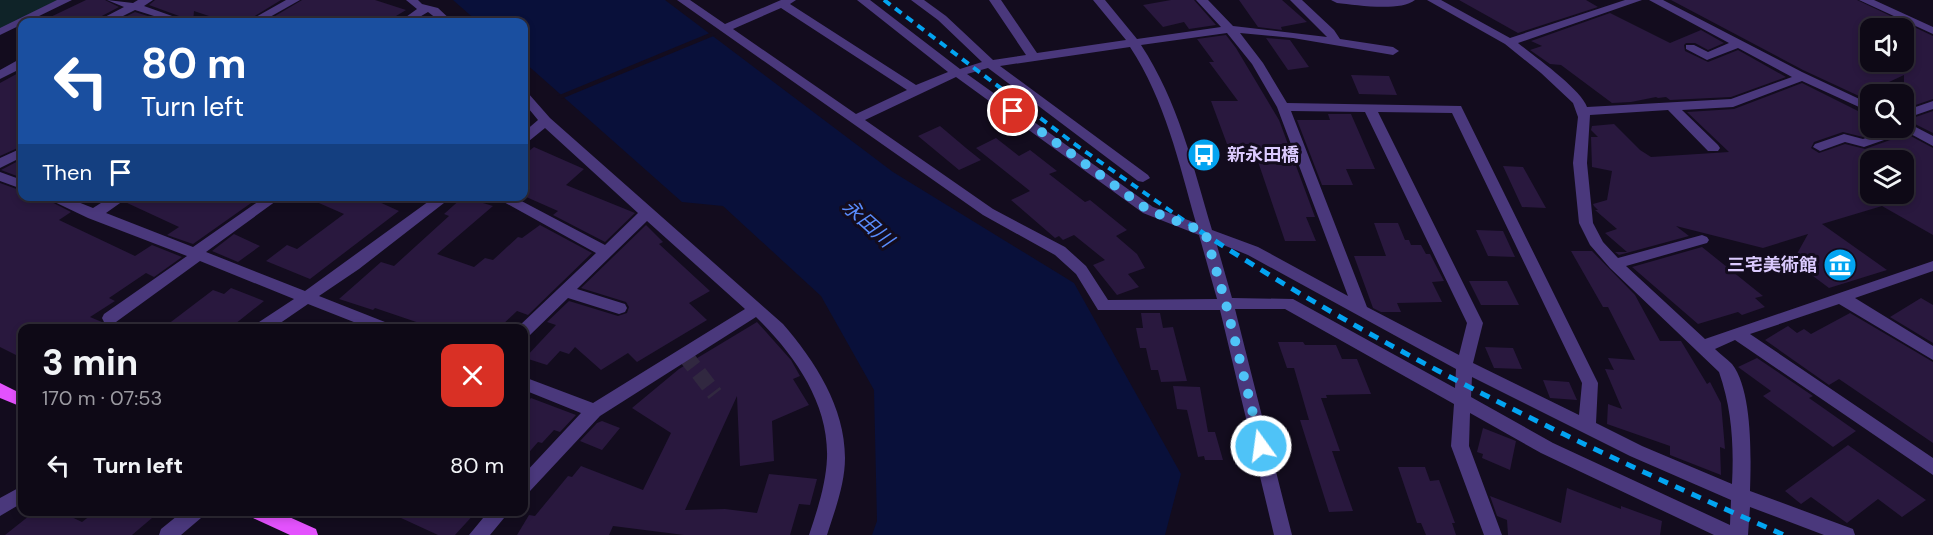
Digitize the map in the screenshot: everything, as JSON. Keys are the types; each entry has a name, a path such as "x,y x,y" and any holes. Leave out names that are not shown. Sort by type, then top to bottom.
{"main road":[{"path":"0,390 18,399"},
{"path":"269,516 309,535"}],"street":[{"path":"29,18 66,0"},
{"path":"113,0 170,18"},
{"path":"111,18 147,0"},
{"path":"260,18 294,0"},
{"path":"412,0 418,6 434,10 443,18"},
{"path":"682,0 988,212 1060,251 1081,270 1104,306 1288,303 1547,448 1733,535"},
{"path":"863,0 893,21 956,73 981,88 1148,210 1253,251 1464,366 1636,452 1741,496 1846,535"},
{"path":"916,0 942,18 989,64 1143,178"},
{"path":"995,0 1034,57"},
{"path":"1099,0 1133,42 1150,68 1176,129 1226,304 1283,535"},
{"path":"1202,0 1230,28 1269,77 1283,107 1360,311"},
{"path":"1296,0 1330,32 1336,43"},
{"path":"1338,0 1384,3 1409,0"},
{"path":"1433,0 1509,42 1579,102 1584,111 1580,163 1586,223 1597,245 1726,369 1736,392 1741,432 1739,535"},
{"path":"1509,42 1636,0"},
{"path":"1655,0 1802,77 1860,103"},
{"path":"1870,1 1933,31"},
{"path":"724,29 786,2 915,90"},
{"path":"411,18 427,8"},
{"path":"0,32 18,23"},
{"path":"855,120 915,90 956,73 989,64 1230,28 1293,35 1393,51"},
{"path":"1707,56 1738,44"},
{"path":"1690,47 1719,62"},
{"path":"0,75 18,65"},
{"path":"1584,111 1742,101 1802,77"},
{"path":"528,101 545,121 743,300 784,333 805,364 833,424 836,457 818,535"},
{"path":"1914,117 1933,105"},
{"path":"1671,106 1713,147"},
{"path":"1283,107 1457,109 1590,383 1587,427"},
{"path":"1370,108 1475,323 1464,366 1460,446 1494,535"},
{"path":"528,133 545,121"},
{"path":"1914,128 1933,141"},
{"path":"1820,147 1844,138 1864,143 1874,138"},
{"path":"0,164 18,154"},
{"path":"0,176 18,183"},
{"path":"61,201 374,324"},
{"path":"93,215 115,201"},
{"path":"110,318 269,201"},
{"path":"268,324 439,201"},
{"path":"509,201 606,252"},
{"path":"528,327 647,213"},
{"path":"1615,264 1702,240"},
{"path":"1703,348 1736,333 1933,266"},
{"path":"565,291 619,308"},
{"path":"1842,298 1933,354"},
{"path":"528,482 594,411 757,309"},
{"path":"1736,333 1933,468"},
{"path":"528,385 594,411"},
{"path":"0,508 18,497"},
{"path":"168,535 189,516"},
{"path":"478,535 496,516"}],"green space":[{"path":"0,0 65,0 27,18 18,18 18,22 0,31"}],"water":[{"name":"永田川","path":"453,0 665,0 893,172 1074,283 1181,474 1165,535 872,535 877,521 874,390 821,296 723,206 682,202 528,66 528,18 473,18"}],"pier":[{"path":"712,32 716,35 561,99 557,96"}],"building":[{"path":"86,0 105,0 119,7 98,18 48,18"},
{"path":"155,0 281,0 252,18 215,18 194,11 193,18 185,18 149,5"},
{"path":"302,0 375,0 406,10 393,18 272,18"},
{"path":"1171,0 1194,0 1216,25 1189,29 1184,22 1163,27 1143,5"},
{"path":"1239,0 1282,0 1307,22 1281,27 1282,30 1258,27"},
{"path":"1459,0 1586,0 1598,7 1518,33"},
{"path":"1671,0 1857,0 1895,18 1860,18 1860,72 1914,72 1914,27 1933,36 1933,99 1914,106 1914,84 1904,84 1904,75 1885,84 1860,84 1859,96 1803,70"},
{"path":"135,12 154,18 123,18"},
{"path":"1610,13 1670,43 1701,30 1724,43 1708,50 1695,43 1686,43 1685,51 1708,62 1738,50 1786,77 1731,97 1670,100 1666,97 1656,97 1612,103 1561,65 1550,64 1530,50 1542,46 1531,41"},
{"path":"1226,35 1279,120 1315,217 1306,217 1316,241 1285,241 1252,144 1227,144 1211,101 1238,101 1209,62 1214,62 1197,39"},
{"path":"1266,38 1290,40 1309,67 1288,70"},
{"path":"18,73 18,148 0,156 0,83"},
{"path":"1351,75 1389,76 1397,95 1359,94"},
{"path":"1802,83 1860,112 1860,136 1843,132 1814,142 1811,148 1819,153 1845,144 1865,149 1896,138 1914,138 1933,148 1933,235 1882,206 1822,224 1887,270 1829,288 1793,261 1808,234 1763,248 1676,226 1689,236 1619,255 1615,252 1627,252 1605,233 1617,229 1595,210 1598,210 1593,204 1607,200 1612,171 1592,167 1591,137 1598,137 1591,130 1592,126 1614,124 1640,150 1651,157 1729,152 1687,112 1734,109"},
{"path":"1933,111 1933,133 1914,124 1914,118"},
{"path":"1328,114 1351,114 1375,169 1346,169 1353,185 1322,185 1297,120 1330,120"},
{"path":"940,126 981,160 959,170 918,136"},
{"path":"996,138 1019,156 1030,150 1057,171 1049,174 1085,202 1090,200 1127,230 1116,236 1137,254 1145,268 1128,274 1139,287 1117,295 1093,265 1105,260 1074,235 1063,240 1059,236 1055,238 1011,200 1030,191 976,148"},
{"path":"534,147 584,169 566,185 635,213 605,242 553,215 558,211 528,198 528,152"},
{"path":"18,161 18,176 1,170"},
{"path":"1503,166 1523,167 1546,208 1522,207"},
{"path":"0,183 18,190 18,201 50,201 71,212 59,220 135,256 152,245 182,257 154,277 146,273 109,298 115,301 90,317 107,324 18,324 18,356 0,347"},
{"path":"254,201 193,244 167,235 179,227 125,202"},
{"path":"314,201 377,201 399,211 310,279 266,261 287,245 297,249 344,214"},
{"path":"459,201 476,201 493,206 437,254 474,267 485,258 493,260 518,237 522,238 540,225 592,253 528,315 517,311 503,324 422,324 339,299 381,262 394,266 449,216 444,214"},
{"path":"1374,223 1398,223 1405,240 1409,240 1411,245 1421,245 1426,254 1430,254 1444,281 1432,282 1442,302 1397,303 1401,312 1381,312 1373,308 1354,256 1386,256"},
{"path":"646,225 663,242 659,244 710,291 689,303 707,320 637,362 628,353 601,370 575,347 569,354 560,351 547,365 528,359 528,355 556,325 547,322 569,301 618,316 627,313 629,307 626,302 581,288"},
{"path":"1476,230 1503,231 1515,257 1488,256"},
{"path":"234,234 260,246 238,262 212,251"},
{"path":"1702,247 1763,296 1755,298 1765,307 1742,315 1738,312 1698,324 1632,267"},
{"path":"1571,251 1592,251 1635,295 1660,341 1681,341 1707,384 1710,382 1721,403 1725,449 1720,447 1721,475 1670,455 1670,446 1607,424 1608,404 1622,409 1605,369 1614,370 1608,358 1635,360 1608,307 1603,307"},
{"path":"1469,281 1507,281 1519,305 1481,305"},
{"path":"231,288 264,301 235,324 168,324 213,290 224,294"},
{"path":"1921,298 1933,305 1933,343 1890,317"},
{"path":"1141,313 1160,313 1163,328 1173,327 1187,381 1161,382 1158,370 1151,370 1146,348 1140,348 1136,328 1143,328"},
{"path":"1850,313 1933,362 1933,443 1839,379 1829,385 1765,340 1788,326 1797,333 1804,329 1811,334"},
{"path":"757,322 791,360 800,376 793,379 809,405 772,421 774,461 740,466 737,396 685,510 725,509 757,513 769,474 817,479 810,505 799,504 790,535 684,535 613,526 609,535 517,535 529,515 535,516 568,476 572,477 581,466 643,490 671,433 632,408 679,369"},
{"path":"1278,342 1336,345 1342,359 1357,359 1371,394 1326,395 1327,398 1321,398 1340,451 1332,451 1353,511 1329,512 1300,420 1309,420 1294,368 1287,368"},
{"path":"1485,347 1513,348 1522,369 1494,368"},
{"path":"1757,358 1813,396 1809,398 1856,431 1833,447 1763,396 1771,391 1738,367"},
{"path":"1543,380 1569,382 1577,400 1550,398"},
{"path":"1173,386 1200,387 1208,432 1215,432 1223,460 1205,460 1204,456 1198,457 1187,410 1177,409"},
{"path":"531,398 576,415 560,432 554,430 528,453 528,401"},
{"path":"602,421 620,428 602,450 580,441 597,423"},
{"path":"1483,428 1516,441 1510,470 1482,458 1483,454 1477,452"},
{"path":"1848,445 1926,500 1902,517 1878,499 1847,523 1811,497 1801,504 1785,491"},
{"path":"1398,467 1425,467 1430,481 1439,480 1455,523 1452,523 1456,535 1426,535 1421,523 1417,523"},
{"path":"1567,488 1621,509 1621,506 1662,521 1660,535 1508,535 1507,520 1497,516 1490,496 1561,523"},
{"path":"29,516 69,516 82,522 90,516 154,516 132,535 5,535"},
{"path":"397,516 472,516 455,535 438,535"}],"tunnel":[{"path":"684,354 715,394"}],"railway":[{"path":"884,0 1076,145 1202,233"},
{"path":"1200,231 1270,275 1413,357 1559,432 1784,535"}],"place":[{"name":"新永田橋","path":"1204,155"},
{"name":"三宅美術館","path":"1840,265"}],"route":[{"path":"1013,111 1148,210 1205,232 1226,304 1261,446"}]}
